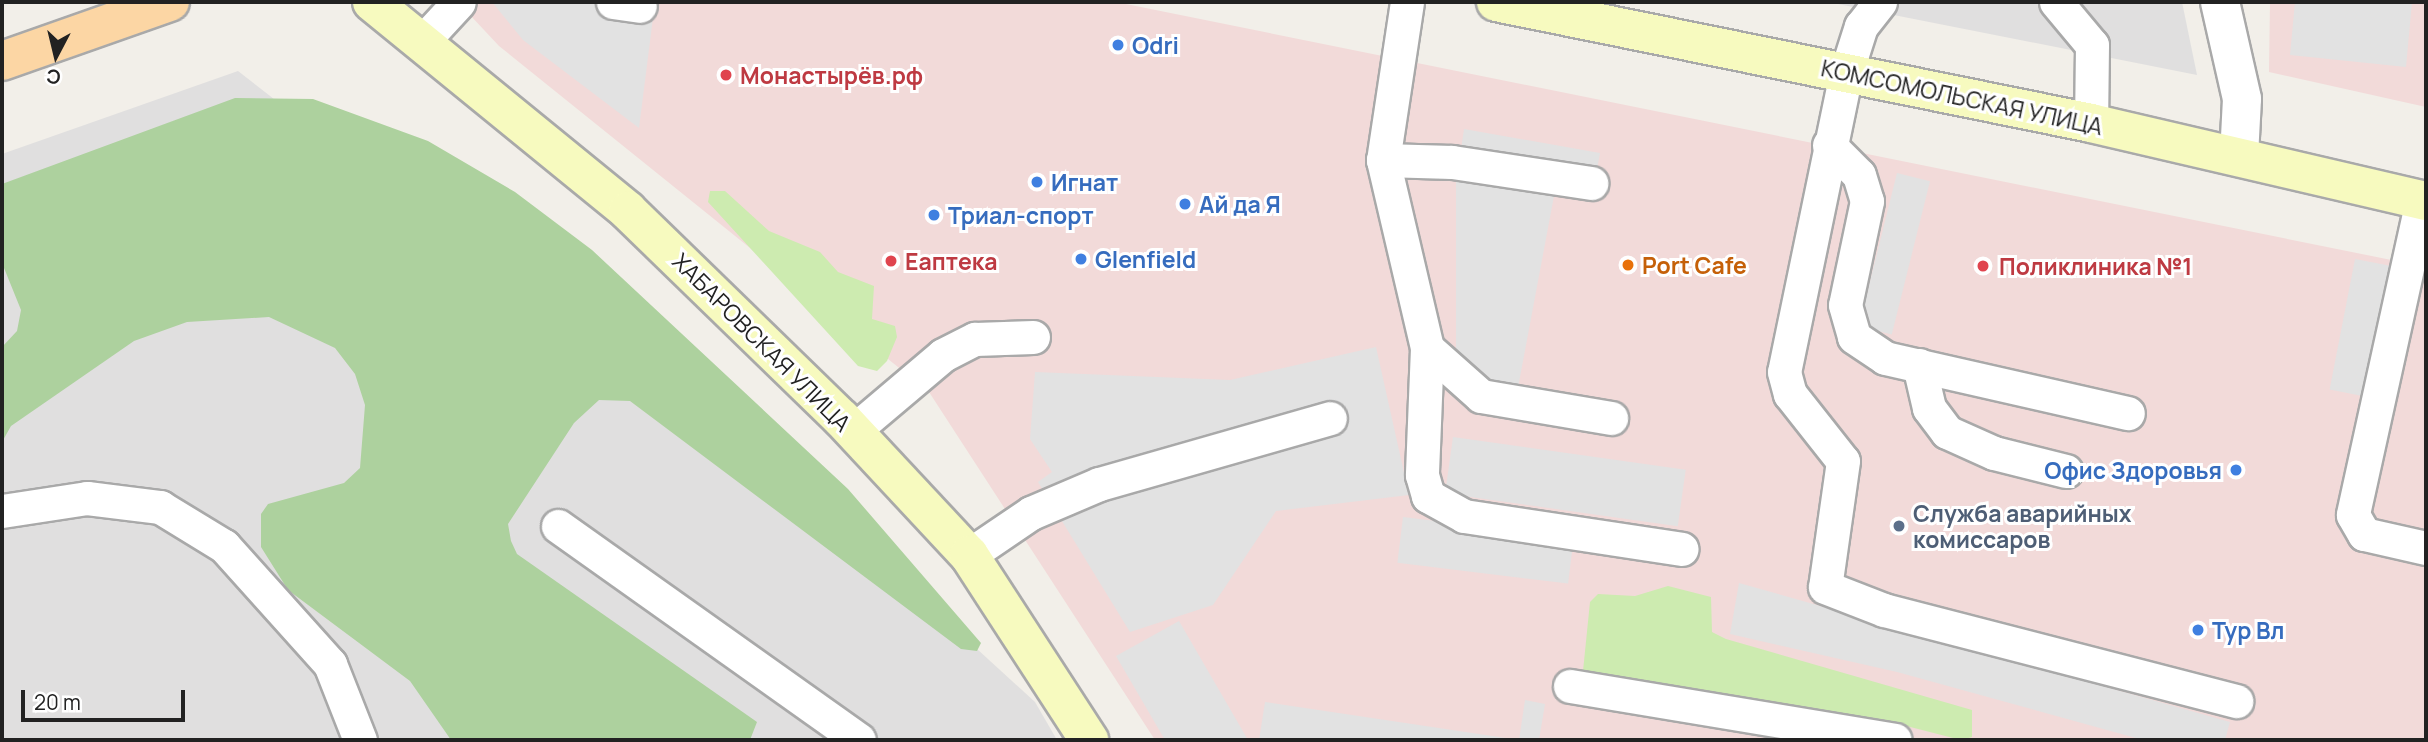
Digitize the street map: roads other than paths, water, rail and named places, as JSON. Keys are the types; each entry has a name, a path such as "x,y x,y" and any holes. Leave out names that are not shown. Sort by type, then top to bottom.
{"main road":[{"path":"2,61 170,2"},
{"name":"ХАБАРОВСКАЯ УЛИЦА","path":"372,2 628,211 852,432 969,555 1089,740"},
{"name":"КОМСОМОЛЬСКАЯ УЛИЦА","path":"1496,2 2091,123 2424,200"}],"street":[{"path":"2220,2 2242,99 2239,157"}],"lane":[{"path":"422,41 459,2"},
{"path":"1408,2 1383,160 1427,348 1422,475 1428,496 1464,516 1682,549"},
{"path":"1881,2 1861,26 1846,73 1784,372 1790,394 1843,461 1825,587 1884,610 2236,701"},
{"path":"2056,2 2092,45 2091,123"},
{"path":"1829,145 1859,175 1867,201 1845,305 1847,326 1885,358 2128,413"},
{"path":"1383,160 1452,162 1591,183"},
{"path":"2424,200 2353,515 2364,534 2426,548"},
{"path":"852,432 943,355 975,339 1033,337"},
{"path":"1427,348 1481,396 1611,418"},
{"path":"1919,365 1929,408 1947,432 1994,453 2066,471"},
{"path":"969,555 1031,513 1098,484 1330,418"},
{"path":"2,512 87,498 160,507 224,546 330,664 360,740"},
{"path":"558,526 859,740"},
{"path":"214,569 298,628"},
{"path":"1570,685 1895,740"}],"place":[{"name":"Odri","path":"1118,45"},
{"name":"Монастырёв.рф","path":"726,75"},
{"name":"Игнат","path":"1037,182"},
{"name":"Ай да Я","path":"1185,204"},
{"name":"Триал-спорт","path":"934,215"},
{"name":"Glenfield","path":"1081,259"},
{"name":"Еаптека","path":"891,261"},
{"name":"Port Cafe","path":"1628,265"},
{"name":"Поликлиника №1","path":"1983,266"},
{"name":"Офис Здоровья","path":"2236,470"},
{"name":"Служба аварийных комиссаров","path":"1899,526"},
{"name":"Тур Вл","path":"2198,630"}]}
